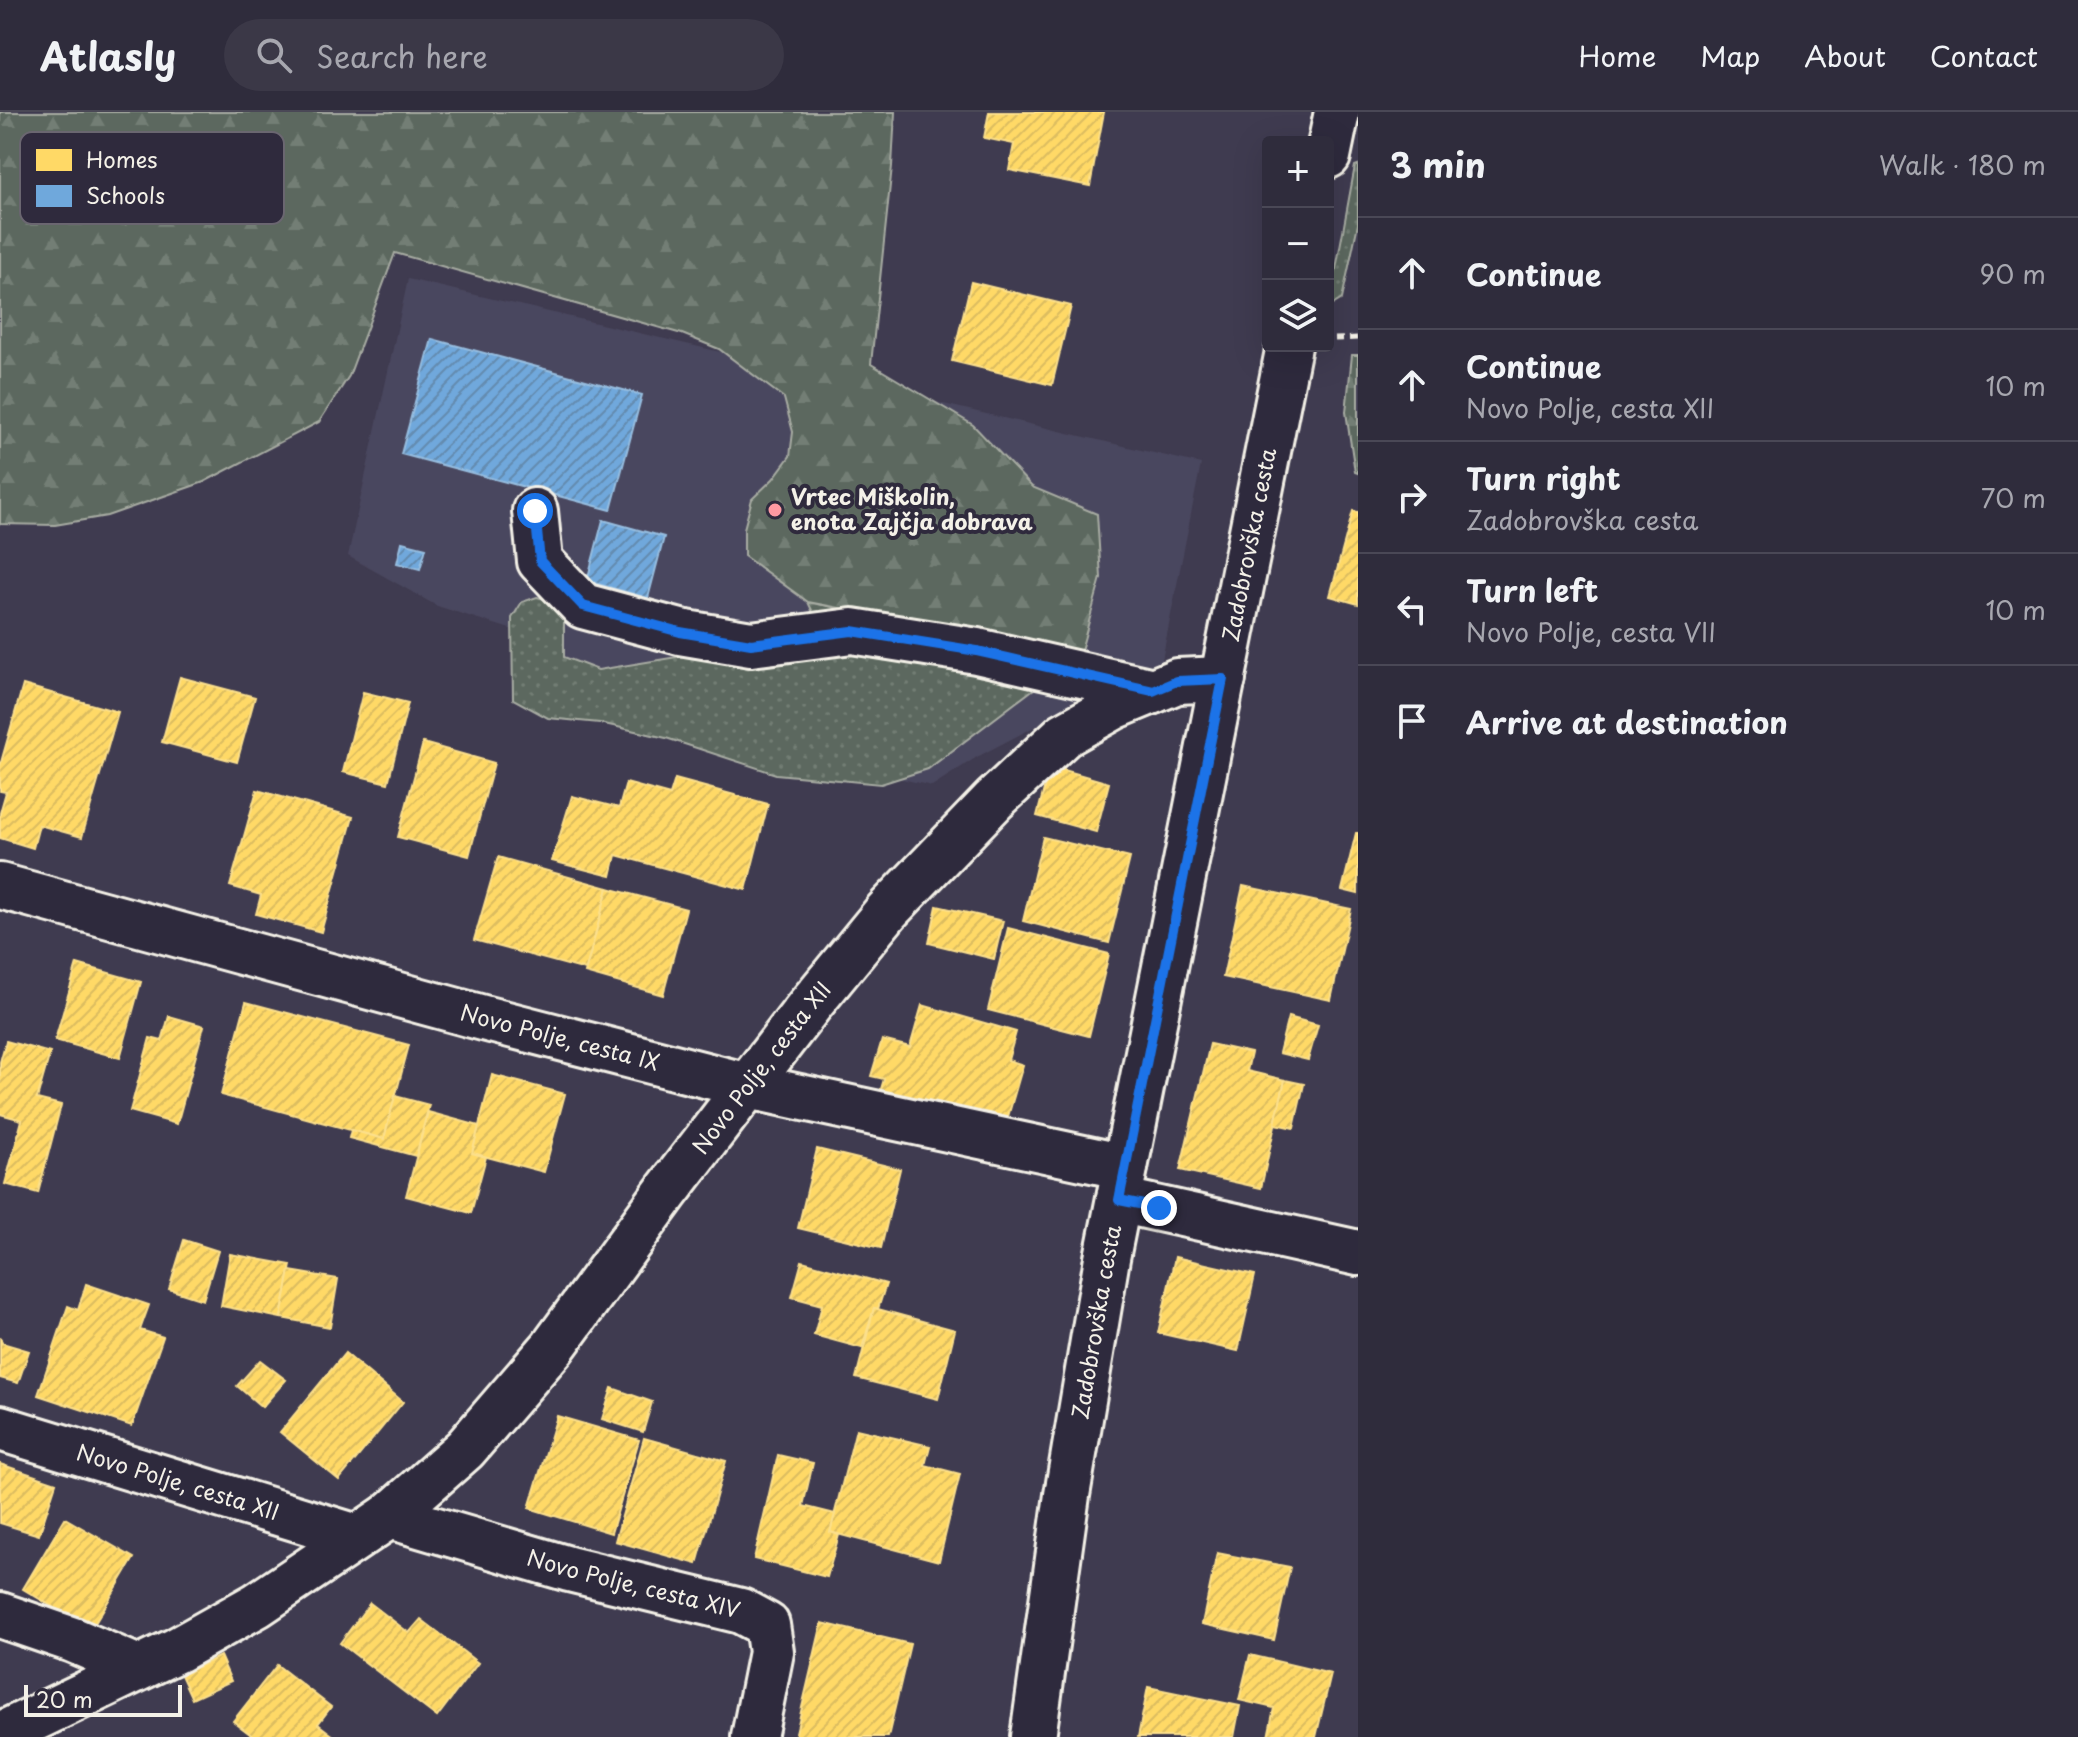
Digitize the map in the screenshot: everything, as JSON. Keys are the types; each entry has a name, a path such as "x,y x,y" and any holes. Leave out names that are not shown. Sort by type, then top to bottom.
{"street":[{"name":"Zadobrovška cesta","path":"1033,1737 1067,1495 1122,1183 1288,352"},
{"path":"535,511 540,561 583,606 680,632 751,644 852,631 977,651 1153,691"},
{"name":"Novo Polje, cesta XII","path":"0,1735 177,1650 257,1605 373,1526 465,1449 553,1347 667,1191 809,1006 887,911 994,800 1064,735 1114,707 1177,681 1223,679"},
{"name":"Novo Polje, cesta IX","path":"0,886 487,1019 1122,1183 1358,1253"},
{"name":"Novo Polje, cesta XII","path":"0,1428 373,1526"},
{"name":"Novo Polje, cesta XIV","path":"373,1526 741,1611 767,1625 771,1652 754,1737"},
{"path":"0,1615 73,1640 138,1668"}],"path":[{"path":"1334,339 1358,338"}],"shaded area":[{"name":"Vrtec Miškolin, enota Zajčja dobrava","path":"408,279 1201,464 1162,660 977,757 932,786 547,697 542,639 437,606 348,556"}],"green space":[{"path":"0,112 895,112 871,364 973,425 1032,487 1097,514 1101,578 1080,654 808,602 744,556 744,529 752,499 773,479 790,456 793,432 784,398 719,349 682,334 395,253 349,376 319,422 204,482 107,516 55,525 0,524"},
{"path":"1358,165 1358,224 1342,299 1334,304 1334,280 1355,166"},
{"path":"1352,355 1358,355 1358,473 1355,472 1346,412"},
{"path":"537,597 564,604 564,657 598,670 823,633 808,602 1080,654 928,769 881,784 776,774 666,738 600,723 548,718 513,699 512,618 522,602"}],"building: Homes":[{"path":"989,112 1104,112 1090,186 1009,170 1014,144 984,138"},
{"path":"971,282 1071,306 1052,385 952,361"},
{"path":"1353,511 1358,512 1358,604 1330,596"},
{"path":"180,677 255,697 237,762 162,742"},
{"path":"23,685 118,712 82,837 39,825 33,848 0,838 0,813 6,792 0,791 0,766"},
{"path":"363,692 408,703 388,783 343,772"},
{"path":"423,743 494,763 469,856 398,837"},
{"path":"1050,766 1109,783 1096,832 1037,816"},
{"path":"675,779 768,804 746,890 616,855 611,876 552,861 572,796 619,808 626,783 670,795"},
{"path":"257,790 353,817 321,932 256,914 261,895 230,886"},
{"path":"1358,833 1358,894 1342,890"},
{"path":"1043,837 1130,858 1109,943 1023,921"},
{"path":"498,857 608,888 586,970 474,940"},
{"path":"1243,886 1351,909 1331,1000 1223,977"},
{"path":"608,888 686,909 663,995 585,973"},
{"path":"937,906 1003,921 994,959 929,943"},
{"path":"1008,928 1109,954 1089,1036 988,1010"},
{"path":"77,964 141,982 120,1058 55,1040"},
{"path":"246,1002 409,1045 384,1139 221,1095"},
{"path":"922,1005 1016,1032 1008,1060 1023,1065 1007,1120 973,1111 969,1125 878,1099 884,1079 871,1076 882,1040 910,1047"},
{"path":"169,1016 204,1026 177,1124 130,1111 150,1038 162,1041"},
{"path":"1288,1017 1318,1025 1308,1060 1279,1053"},
{"path":"6,1041 50,1053 37,1099 61,1105 38,1193 5,1184 22,1120 0,1114 0,1062"},
{"path":"1210,1044 1251,1053 1247,1071 1285,1080 1261,1188 1180,1170"},
{"path":"492,1075 565,1094 544,1172 472,1153"},
{"path":"1285,1080 1304,1084 1294,1128 1275,1124"},
{"path":"395,1096 429,1105 416,1156 349,1138 351,1130 384,1139"},
{"path":"428,1112 479,1126 472,1153 486,1157 471,1213 406,1196"},
{"path":"817,1149 900,1169 881,1248 798,1228"},
{"path":"184,1240 218,1251 203,1300 169,1289"},
{"path":"230,1254 291,1265 281,1318 221,1306"},
{"path":"1175,1257 1255,1275 1238,1351 1158,1333"},
{"path":"802,1261 886,1284 878,1309 874,1308 862,1348 814,1335 822,1305 792,1297"},
{"path":"290,1271 338,1279 330,1327 281,1318"},
{"path":"86,1284 149,1305 140,1330 163,1337 132,1426 38,1395 68,1306 78,1310"},
{"path":"874,1308 955,1330 938,1399 856,1378"},
{"path":"0,1337 2,1343 29,1351 18,1383 0,1378"},
{"path":"345,1353 403,1402 339,1480 280,1432"},
{"path":"260,1360 286,1380 262,1407 237,1386"},
{"path":"612,1388 652,1402 643,1432 602,1419"},
{"path":"557,1416 639,1440 611,1533 529,1508"},
{"path":"856,1429 930,1446 925,1465 960,1474 939,1561 830,1532"},
{"path":"644,1438 726,1461 697,1564 615,1541"},
{"path":"778,1455 813,1463 803,1506 835,1514 830,1532 839,1535 827,1577 754,1559"},
{"path":"0,1464 56,1483 39,1535 0,1523"},
{"path":"65,1518 134,1558 91,1630 23,1589"},
{"path":"1217,1553 1290,1567 1274,1640 1202,1624"},
{"path":"370,1603 409,1633 421,1619 478,1663 437,1717 340,1643"},
{"path":"822,1623 910,1644 888,1737 795,1737"},
{"path":"1250,1655 1331,1674 1316,1737 1268,1737 1274,1708 1239,1700"},
{"path":"220,1656 231,1681 192,1699 181,1675"},
{"path":"277,1665 331,1707 318,1724 335,1737 254,1737 233,1721"},
{"path":"1148,1687 1240,1706 1234,1737 1138,1737"}],"building: Schools":[{"path":"432,339 642,395 611,510 401,454"},
{"path":"603,520 664,537 648,598 587,581"},
{"path":"402,542 426,548 420,569 397,563"}],"place":[{"name":"Vrtec Miškolin, enota Zajčja dobrava","path":"775,510"}],"route":[{"path":"535,511 540,561 583,606 680,632 751,644 852,631 977,651 1153,691 1177,681 1223,679 1119,1200 1159,1208"}]}
